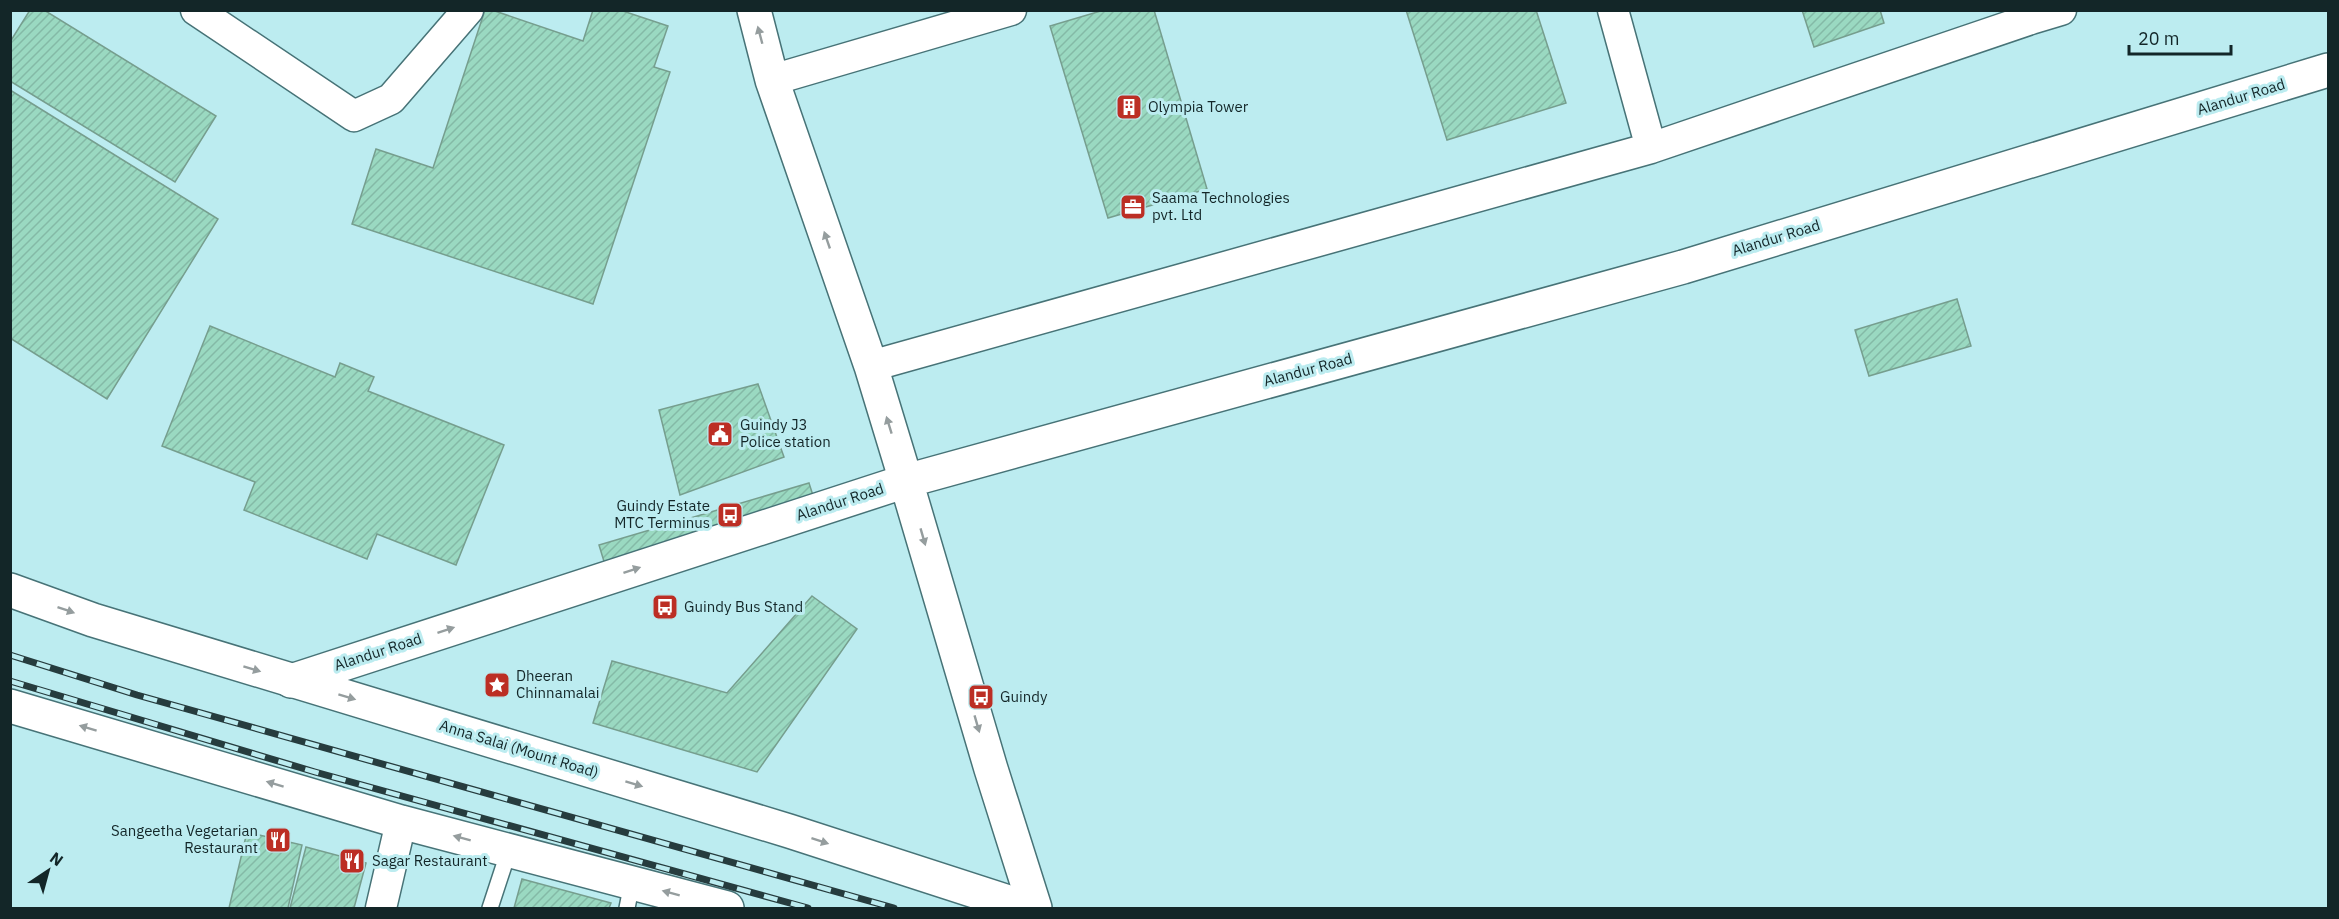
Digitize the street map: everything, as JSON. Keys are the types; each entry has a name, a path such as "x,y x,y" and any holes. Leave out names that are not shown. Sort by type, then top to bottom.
{"main road":[{"path":"754,10 772,80 871,366 1035,909"},
{"name":"Alandur Road","path":"291,681 906,481 1683,267 2328,70"},
{"name":"Anna Salai (Mount Road)","path":"10,591 93,620 789,831 1027,909"},
{"path":"10,706 401,822 509,850 630,896 727,909"}],"street":[{"path":"196,10 354,116 391,99 468,10"},
{"path":"772,80 1011,10"},
{"path":"1613,10 1651,148"},
{"path":"871,366 1651,148 2029,15 2061,10"},
{"path":"381,909 401,822"}],"lane":[{"path":"490,909 509,850"}],"building":[{"path":"30,10 44,10 216,116 175,182 10,81 10,42"},
{"path":"485,10 492,10 583,41 593,10 620,10 668,26 654,67 670,72 593,304 352,224 376,149 433,168"},
{"name":"Olympia Tower","path":"1104,10 1154,10 1207,189 1108,218 1050,26"},
{"path":"1406,10 1536,10 1566,103 1447,140"},
{"path":"1802,10 1880,10 1884,23 1814,47"},
{"path":"10,90 218,219 107,399 10,338"},
{"path":"1957,299 1971,346 1869,376 1855,330"},
{"path":"210,326 335,377 340,363 374,377 368,391 504,445 456,565 377,534 367,559 244,510 255,482 162,446"},
{"name":"Guindy J3 Police station","path":"758,384 784,457 680,495 659,410"},
{"path":"809,483 816,505 606,568 599,545"},
{"path":"812,596 857,629 757,772 593,723 612,661 727,693"},
{"path":"247,832 302,845 288,908 229,908"},
{"path":"306,847 366,863 354,908 290,908"},
{"path":"522,879 611,903 609,908 514,908"}],"railway":[{"path":"10,655 137,695 894,908"},
{"path":"10,681 315,772 808,908"}],"place":[{"name":"Olympia Tower","path":"1129,107"},
{"name":"Saama Technologies pvt. Ltd","path":"1133,207"},
{"name":"Guindy J3 Police station","path":"720,434"},
{"name":"Guindy Estate MTC Terminus","path":"730,515"},
{"name":"Guindy Bus Stand","path":"665,607"},
{"name":"Dheeran Chinnamalai","path":"497,685"},
{"name":"Guindy","path":"981,697"},
{"name":"Sangeetha Vegetarian Restaurant","path":"278,840"},
{"name":"Sagar Restaurant","path":"352,861"}]}
